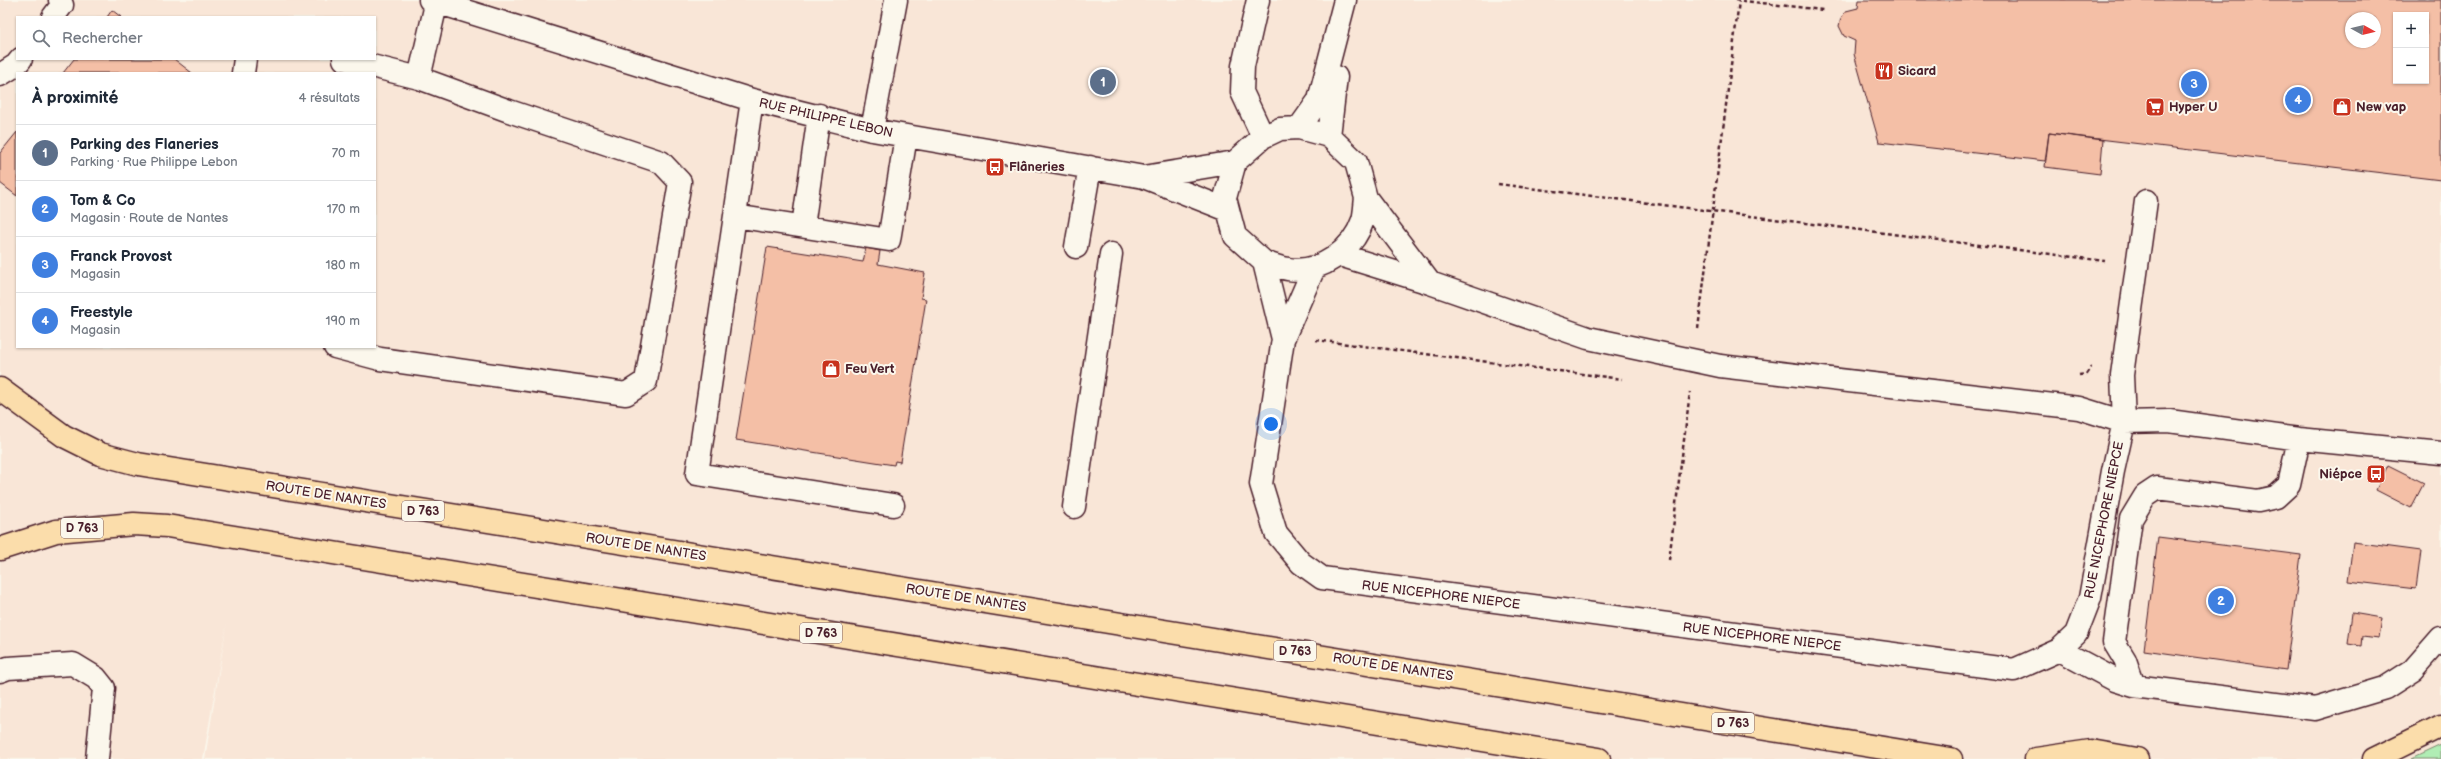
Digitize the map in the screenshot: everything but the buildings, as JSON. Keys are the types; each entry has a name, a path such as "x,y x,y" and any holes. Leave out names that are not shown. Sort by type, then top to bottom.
{"highway":[{"name":"ROUTE DE NANTES","path":"0,389 64,436 100,454 145,465 1951,759"},
{"name":"D 763","path":"0,549 56,531 134,524 167,526 1599,759"},
{"path":"2374,759 2441,726"},
{"path":"2036,759 2091,751 2136,759"}],"street":[{"path":"54,16 62,5 60,0"},
{"path":"872,130 896,0"},
{"path":"1258,0 1243,66 1242,92 1263,136"},
{"path":"419,78 434,1"},
{"name":"RUE PHILIPPE LEBON","path":"434,1 752,100 819,115 872,130 1144,177 1227,204"},
{"path":"1299,128 1319,100 1345,1"},
{"path":"1330,136 1345,1"},
{"path":"0,75 16,65 20,60"},
{"path":"243,72 245,60"},
{"path":"339,348 380,359 626,394 646,381 680,182 661,162 508,111 419,78 348,60"},
{"path":"752,100 697,474 893,505"},
{"path":"803,226 819,115"},
{"path":"1144,177 1235,162 1263,136 1280,130 1299,128 1330,136 1356,162 1366,198 1430,283"},
{"path":"735,216 889,240 906,136"},
{"path":"1235,162 1227,204 1236,236 1264,262 1289,270 1314,268 1340,255 1354,239 1363,220 1366,198"},
{"path":"1076,247 1090,167"},
{"name":"RUE NICEPHORE NIEPCE","path":"1264,262 1283,338 1261,484 1276,533 1301,563 1322,578 2014,670 2059,650 2076,634 2090,598 2113,471 2124,422 2122,375 2146,201"},
{"path":"1074,507 1111,254"},
{"path":"1340,255 1430,283 1588,338 1720,366 2079,408 2124,422 2169,421 2299,439 2441,453"},
{"path":"1283,338 1314,268"},
{"path":"2134,686 2125,660 2114,642 2131,519 2145,496 2157,488 2258,501 2276,497 2289,485 2299,439"},
{"path":"2059,650 2115,680 2134,686 2315,709 2385,688 2413,670 2441,638"},
{"path":"0,671 8,668 73,664 96,678 104,688 97,759"}],"path":[{"path":"1735,0 1823,10"},
{"path":"1669,560 1739,0"},
{"path":"1498,184 2105,261"}],"shaded area":[{"path":"0,0 2441,0 2441,759 205,759 227,622 203,759 0,759"}],"green space":[{"path":"2441,745 2441,759 2411,759"}],"place":[{"name":"Sicard","path":"1884,71"},
{"name":"Parking des Flaneries","path":"1103,82"},
{"name":"Franck Provost","path":"2194,84"},
{"name":"Freestyle","path":"2298,100"},
{"name":"Hyper U","path":"2155,107"},
{"name":"New vap","path":"2342,107"},
{"name":"Flâneries","path":"995,167"},
{"name":"Feu Vert","path":"831,369"},
{"name":"Niépce","path":"2376,474"},
{"name":"Tom & Co","path":"2221,601"}]}
